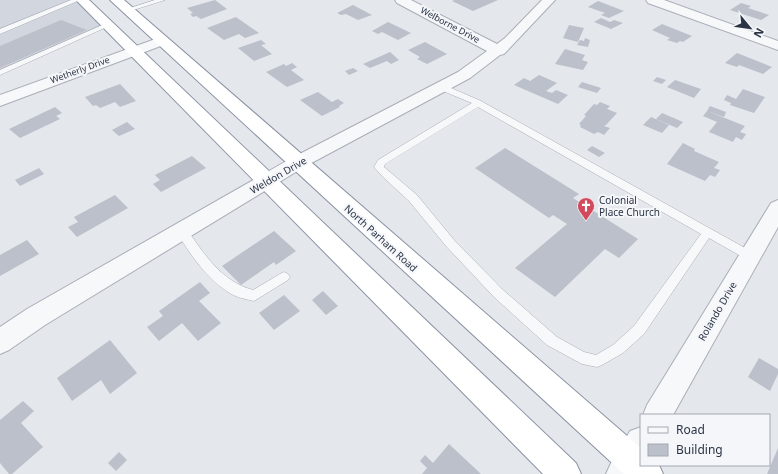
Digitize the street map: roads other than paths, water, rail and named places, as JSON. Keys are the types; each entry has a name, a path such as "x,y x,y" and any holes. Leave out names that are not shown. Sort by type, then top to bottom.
{"highway":[{"path":"82,0 565,474"},
{"name":"North Parham Road","path":"121,3 161,41 297,163 635,462"}],"street":[{"name":"Welborne Drive","path":"402,0 499,51"},
{"name":"Weldon Drive","path":"0,342 36,317 181,230 297,163 464,75 499,51 549,0"},
{"path":"652,0 778,46"},
{"name":"Wetherly Drive","path":"0,101 66,75 161,41"},
{"name":"Rolando Drive","path":"658,414 750,256 776,217"}],"lane":[{"path":"0,32 77,0"},
{"path":"121,3 162,0"},
{"path":"0,73 107,25"},
{"path":"441,87 478,103 750,256"},
{"path":"478,103 381,162 379,167 413,198 450,243 498,293 552,341 582,358 597,361 618,349 639,330 708,232"},
{"path":"181,230 205,263 222,281 234,289 254,296 284,278"}],"place":[{"name":"Colonial Place Church","path":"586,221"}]}
